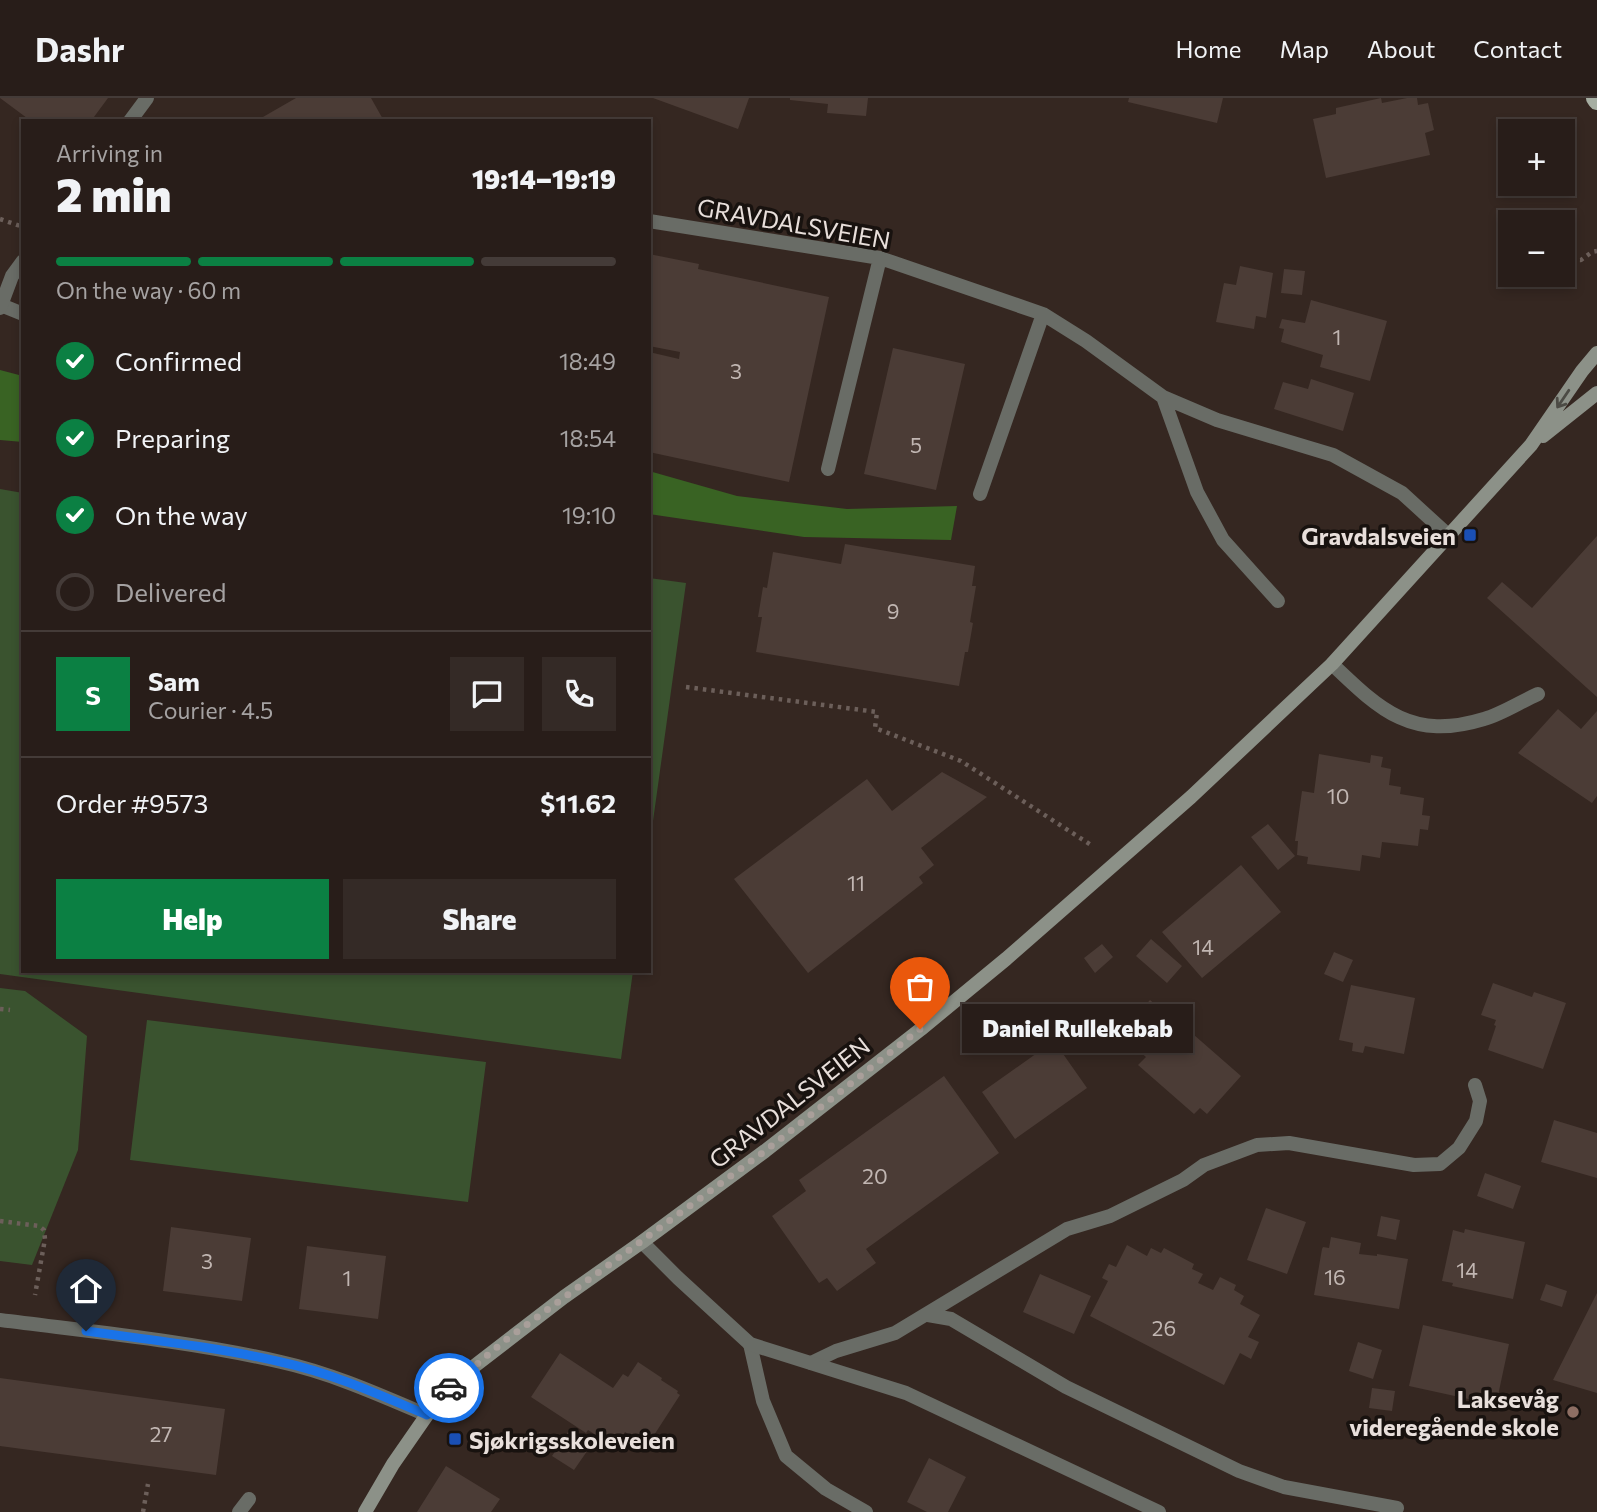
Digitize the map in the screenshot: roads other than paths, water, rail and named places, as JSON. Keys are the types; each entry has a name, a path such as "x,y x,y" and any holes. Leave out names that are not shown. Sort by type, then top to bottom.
{"main road":[{"name":"GRAVDALSVEIEN","path":"365,1512 393,1464 454,1381 765,1151 983,977 1191,797 1332,664 1531,445 1597,353"},
{"name":"GRAVDALSVEIEN","path":"1531,445 1597,393"}],"street":[{"path":"131,119 147,98"},
{"name":"GRAVDALSVEIEN","path":"651,221 880,258 1043,314 1086,341 1163,397 1217,420 1333,455 1402,494 1448,535"},
{"path":"828,469 880,258"},
{"path":"21,264 12,276 1,307 21,313"},
{"path":"980,494 1043,314"},
{"path":"1163,397 1197,492 1223,540 1278,601"},
{"path":"1332,664 1368,698 1402,720 1438,729 1485,719 1538,694"},
{"path":"810,1363 836,1351 895,1334 1067,1228 1110,1216 1183,1180 1204,1165 1257,1145 1289,1143 1414,1166 1440,1164 1459,1148 1476,1121 1480,1101 1475,1085"},
{"path":"642,1242 750,1344 906,1392 1160,1512"},
{"path":"928,1315 951,1319 1066,1387 1239,1471 1284,1487 1397,1508"},
{"path":"0,1320 184,1344 283,1362 364,1388 427,1415"},
{"path":"750,1344 763,1401 786,1456 826,1489 866,1512"},
{"path":"239,1512 249,1499"}],"place":[{"name":"Gravdalsveien","path":"1470,535"},
{"name":"Daniel Rullekebab","path":"920,1029"},
{"name":"Laksevåg videregående skole","path":"1573,1412"},
{"name":"Sjøkrigsskoleveien","path":"455,1439"}]}
